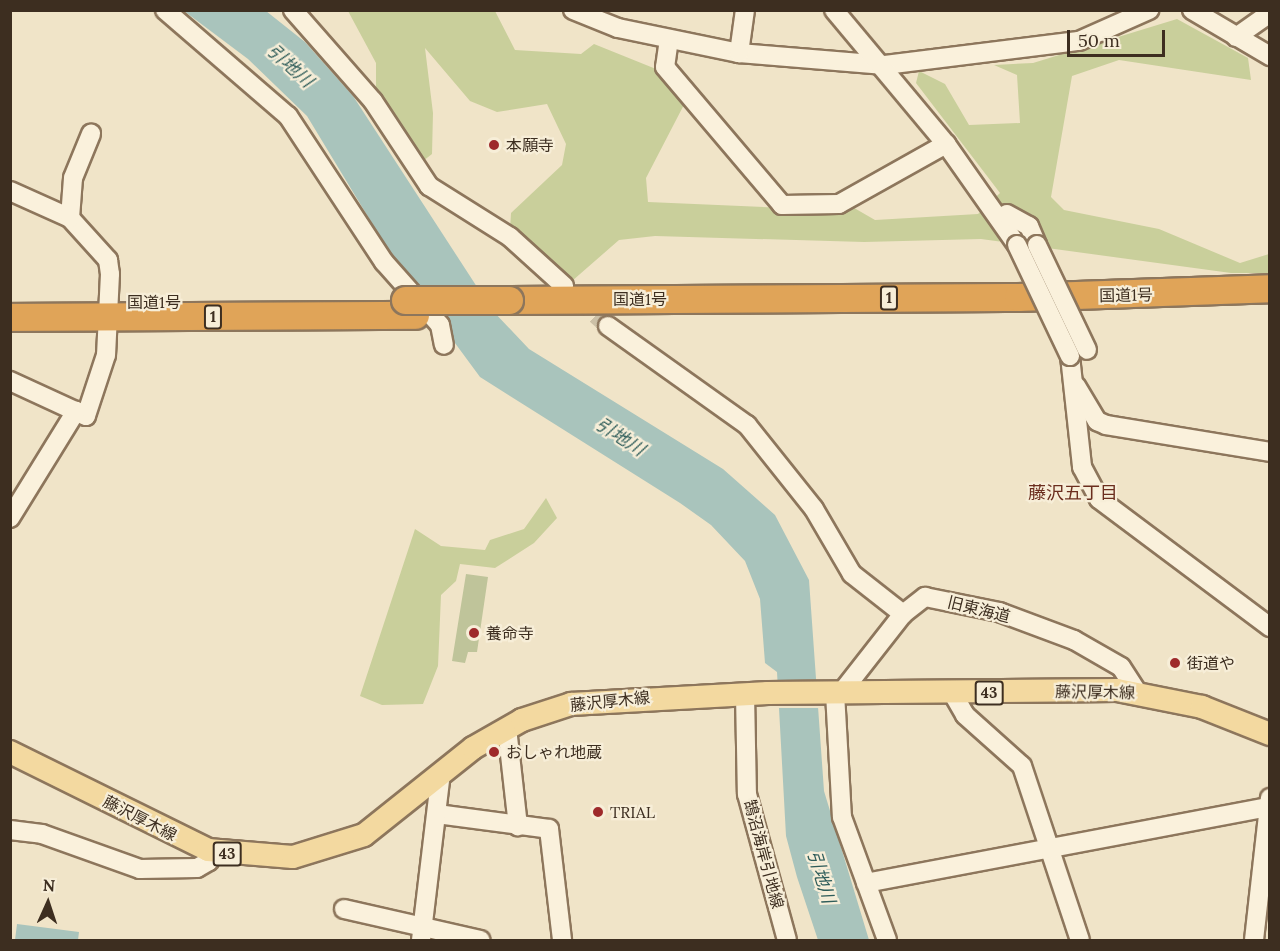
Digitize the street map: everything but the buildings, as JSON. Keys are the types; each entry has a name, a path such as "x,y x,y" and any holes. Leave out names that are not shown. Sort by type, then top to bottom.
{"highway":[{"name":"国道1号","path":"10,317 109,310 513,307 1065,297 1269,288"},
{"name":"国道1号","path":"10,302 109,310"},
{"name":"国道1号","path":"513,307 1123,310 1269,303"}],"main road":[{"name":"藤沢厚木線","path":"10,752 211,851 293,857 340,845 388,820 441,773 507,728 571,704 768,693 1137,692 1202,707 1269,734"}],"street":[{"path":"165,10 275,102 384,262 440,325 444,345"},
{"path":"293,10 373,101 429,186 510,237 564,286"},
{"path":"573,10 585,19 739,53 885,65 1078,41 1149,10"},
{"path":"739,53 745,10"},
{"path":"834,10 885,65 946,144 1017,245 1078,353"},
{"path":"1192,10 1269,56"},
{"path":"1236,37 1269,14"},
{"path":"669,39 665,67 782,205 839,204 946,144"},
{"path":"70,218 73,178 92,134"},
{"path":"10,191 70,218 108,260 109,310 106,355 86,416 10,381"},
{"path":"1007,214 1029,226 1078,353 1075,381 1082,468 1099,499 1269,627"},
{"path":"608,326 747,425 814,509 852,574 903,614"},
{"path":"1075,381 1097,421 1106,425 1269,451"},
{"path":"10,518 76,411"},
{"name":"旧東海道","path":"834,693 903,614 925,597 999,612 1094,650 1121,667 1137,692"},
{"path":"834,693 842,817 887,940"},
{"name":"鵠沼海岸引地線","path":"745,694 747,794 787,940"},
{"path":"953,694 965,715 1022,766 1080,940"},
{"path":"507,728 518,826"},
{"path":"422,932 441,773"},
{"path":"866,883 1269,803 1264,891 1254,940"},
{"path":"437,814 549,829 562,940"},
{"path":"10,830 42,834 140,869 197,868 209,861 211,851"},
{"path":"344,909 422,932 481,940"}],"green space":[{"path":"348,11 495,11 515,50 581,54 594,44 656,69 688,97 646,178 648,202 832,210 849,205 875,220 978,214 1000,193 916,83 919,71 945,84 969,125 1020,123 1017,75 994,65 1033,63 1177,19 1248,58 1251,80 1119,60 1072,76 1051,197 1064,210 1159,229 1240,263 1269,254 1269,273 1231,273 981,239 864,242 655,236 619,240 572,281 510,230 511,213 562,165 566,144 547,104 497,112 470,101 425,48 433,113 432,154 423,161 376,96 376,63"},
{"path":"546,498 557,518 534,543 495,568 460,564 456,581 441,595 438,666 423,704 382,705 360,696 415,529 441,546 485,550 490,540 524,529"},
{"path":"466,574 488,577 477,652 468,652 465,663 452,661"}],"water":[{"name":"引地川","path":"184,11 266,11 305,42 353,96 492,310 529,349 723,469 775,515 809,580 824,791 869,940 818,940 797,877 786,836 777,672 765,663 760,599 745,561 711,525 680,503 480,377 396,263 307,116 248,59"},
{"path":"17,924 79,932 78,940 15,940"}],"pier":[{"path":"775,680 819,680 819,708 775,708"}],"tunnel":[{"path":"576,297 608,326"}],"place":[{"name":"本願寺","path":"494,145"},
{"name":"養命寺","path":"474,633"},
{"name":"街道や","path":"1175,663"},
{"name":"おしゃれ地蔵","path":"494,752"},
{"name":"TRIAL","path":"598,812"}],"district":[{"name":"藤沢五丁目","path":"1073,493"}]}
